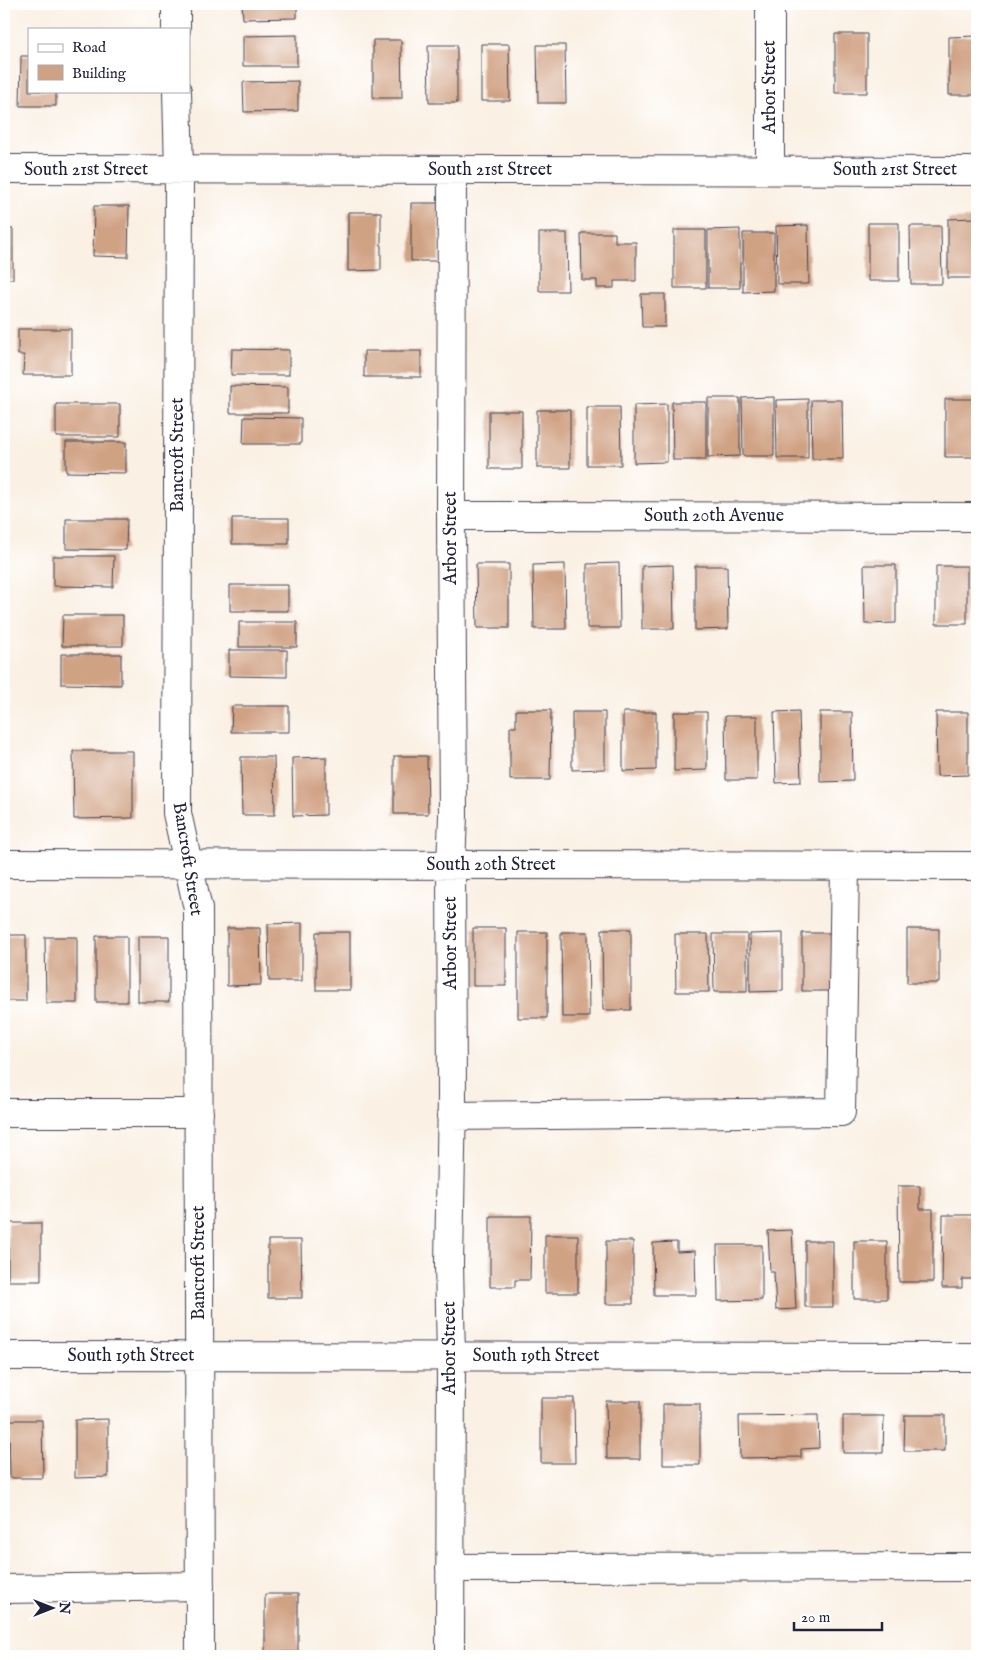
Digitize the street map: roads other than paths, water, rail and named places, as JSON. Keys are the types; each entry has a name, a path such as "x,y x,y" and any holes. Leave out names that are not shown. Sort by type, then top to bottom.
{"street":[{"path":"176,4 176,28"},
{"name":"Arbor Street","path":"770,4 770,170"},
{"name":"Bancroft Street","path":"177,92 179,170 177,813 198,909 200,1656"},
{"name":"South 21st Street","path":"4,169 977,171"},
{"name":"Arbor Street","path":"450,1656 451,1356 449,1264 452,806 452,170"},
{"name":"South 20th Avenue","path":"451,516 977,516"},
{"name":"South 20th Street","path":"4,864 977,866"},
{"path":"451,1116 841,1112 845,866"},
{"path":"4,1113 199,1113"},
{"name":"South 19th Street","path":"4,1356 977,1357"},
{"path":"450,1568 977,1567"},
{"path":"4,1589 200,1586"}]}
